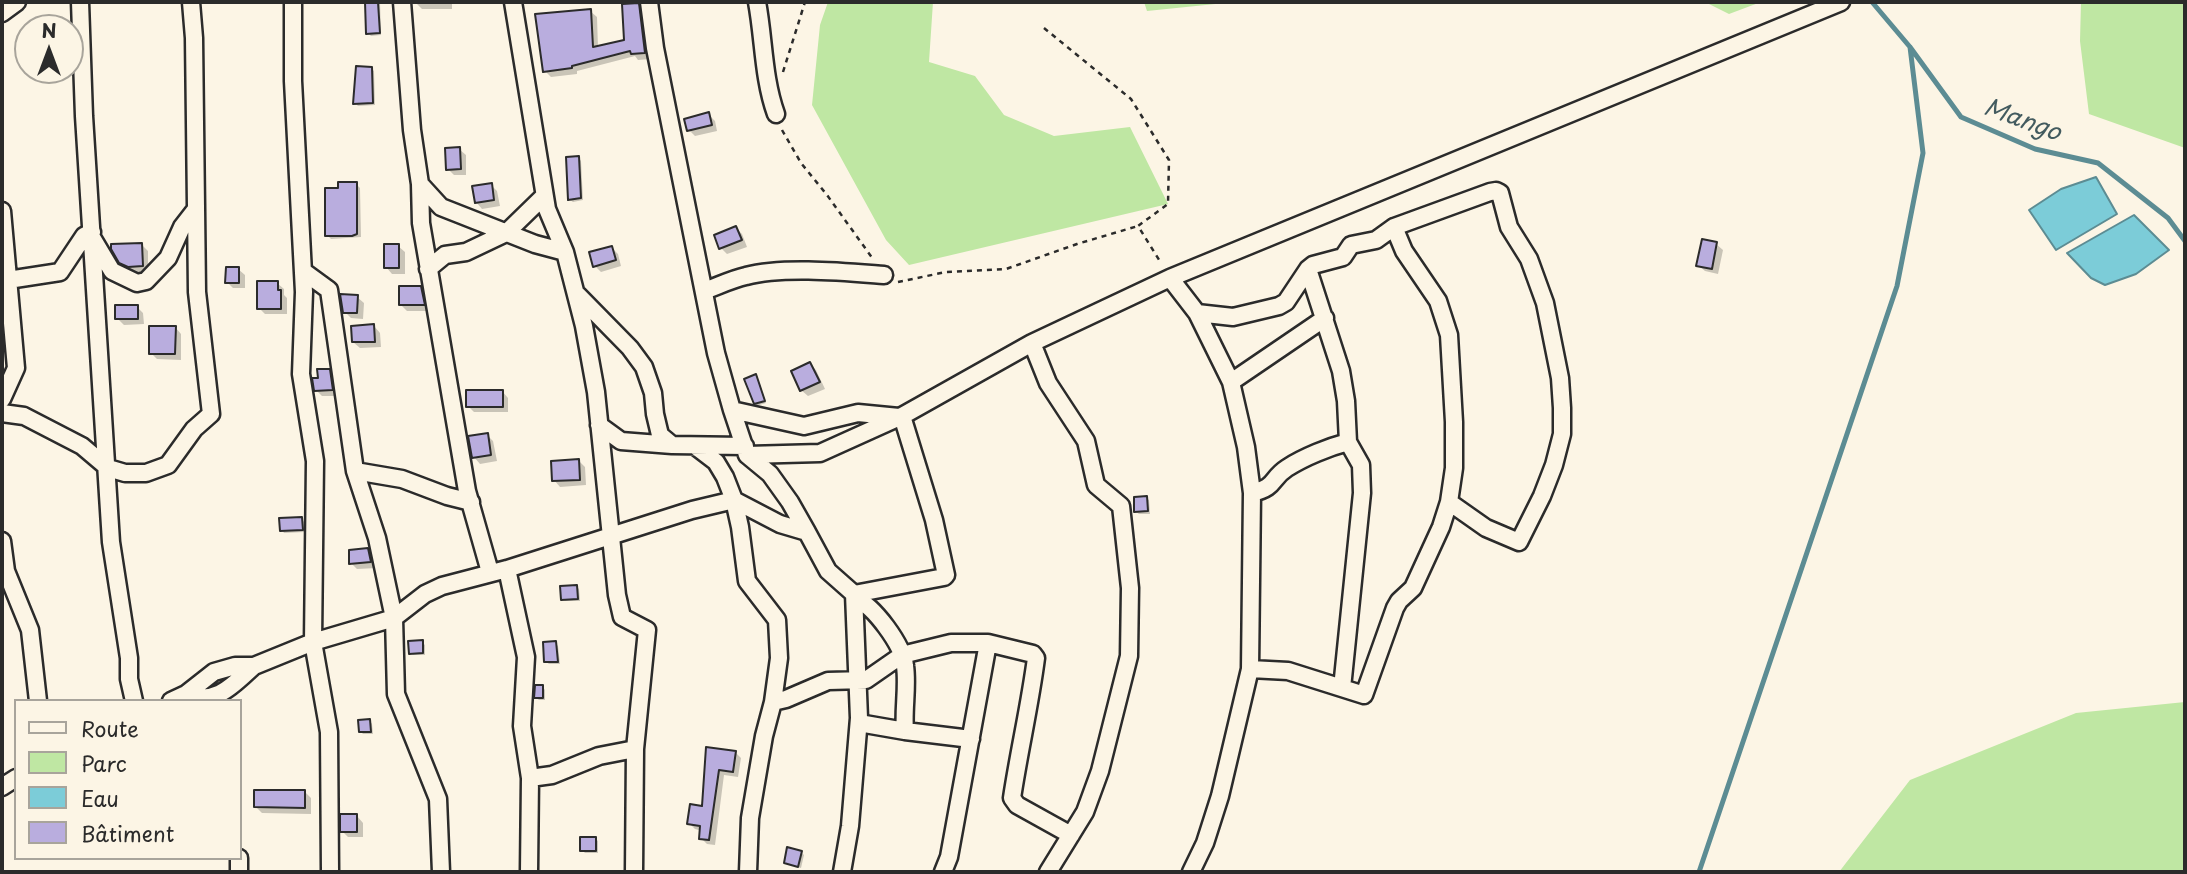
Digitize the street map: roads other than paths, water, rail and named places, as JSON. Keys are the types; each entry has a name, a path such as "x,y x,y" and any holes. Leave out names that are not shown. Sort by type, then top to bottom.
{"street":[{"path":"2,13 17,2"},
{"path":"80,2 111,542 134,699"},
{"path":"2,413 23,416 82,446 108,468 125,473 146,473 168,465 194,429 211,414 197,292 194,38 191,2"},
{"path":"293,2 293,80 303,271 301,374 315,461 313,642 329,732 330,872"},
{"path":"402,2 421,223 428,269 467,491 490,572"},
{"path":"513,2 544,196 577,294 599,425 609,535 622,617 647,630 635,750 634,872"},
{"path":"649,2 655,48 716,354 746,450 770,474 790,502 828,571 881,621 902,654 905,667 905,731"},
{"path":"757,2 769,94 776,114"},
{"path":"599,425 621,441 820,453 901,417 1032,343 1170,278 1841,2"},
{"path":"419,184 440,207 506,233 565,252"},
{"path":"1197,313 1233,317 1279,306 1286,302 1308,269 1313,265 1343,257 1351,245 1376,240 1394,227 1496,191 1500,193 1510,227 1529,259 1545,303 1560,378 1562,434 1554,465 1521,541 1516,542 1486,528 1449,502"},
{"path":"428,269 445,255 466,252 506,233 544,196"},
{"path":"92,235 112,271 137,283 146,281 168,258 182,227 196,209"},
{"path":"2,211 16,368 2,399"},
{"path":"1250,669 1288,671 1364,695 1395,608 1413,589 1441,527 1449,502 1454,468 1448,335 1438,301 1404,251 1394,227"},
{"path":"8,280 60,272 84,236 92,235"},
{"path":"1308,269 1341,371 1348,442 1361,465 1362,492 1342,688"},
{"path":"303,271 329,290 355,471 377,538 394,618 396,694 438,799 442,872"},
{"path":"704,291 747,275 846,272 884,275"},
{"path":"1170,278 1197,313 1231,382 1246,447 1252,492 1250,669 1220,796 1205,843 1191,872"},
{"path":"577,294 630,348 644,367 653,393 654,414 660,435 672,445"},
{"path":"1231,382 1325,318"},
{"path":"1032,343 1048,383 1086,441 1096,485 1121,506 1130,588 1129,656 1100,771 1085,812 1048,872"},
{"path":"732,410 804,426 858,413 901,417"},
{"path":"855,596 946,575 934,520 901,417"},
{"path":"1252,492 1271,486 1288,467 1319,451 1348,442"},
{"path":"695,446 716,462 734,500 747,581 777,620 779,658 774,702 764,736 750,818 748,872"},
{"path":"355,471 402,479 471,502"},
{"path":"178,697 215,673 235,666 254,666 313,642 394,618 425,594 442,586 734,500 780,524 807,532"},
{"path":"2,541 6,571 30,630 38,699"},
{"path":"507,569 526,657 522,726 523,747 528,757 530,778 529,872"},
{"path":"842,872 850,826 859,723 855,596"},
{"path":"774,702 828,681 857,682 875,676 902,654 951,643 988,643 1033,654 1036,658 1031,696 1018,754 1012,798 1017,805 1071,835"},
{"path":"943,872 949,857 988,643"},
{"path":"178,697 224,697 254,666"},
{"path":"859,723 971,739"},
{"path":"530,778 552,775 599,757 635,750"},
{"path":"528,757 561,770"}],"water":[{"path":"2096,177 2117,214 2056,250 2029,210 2061,189"},
{"path":"2134,215 2169,250 2136,274 2105,285 2091,278 2067,253"}],"waterway":[{"name":"Mango","path":"1872,2 1910,47 1961,117 2035,149 2098,163 2168,218 2185,241"},
{"path":"1699,872 1897,286 1923,153 1910,47"}]}
